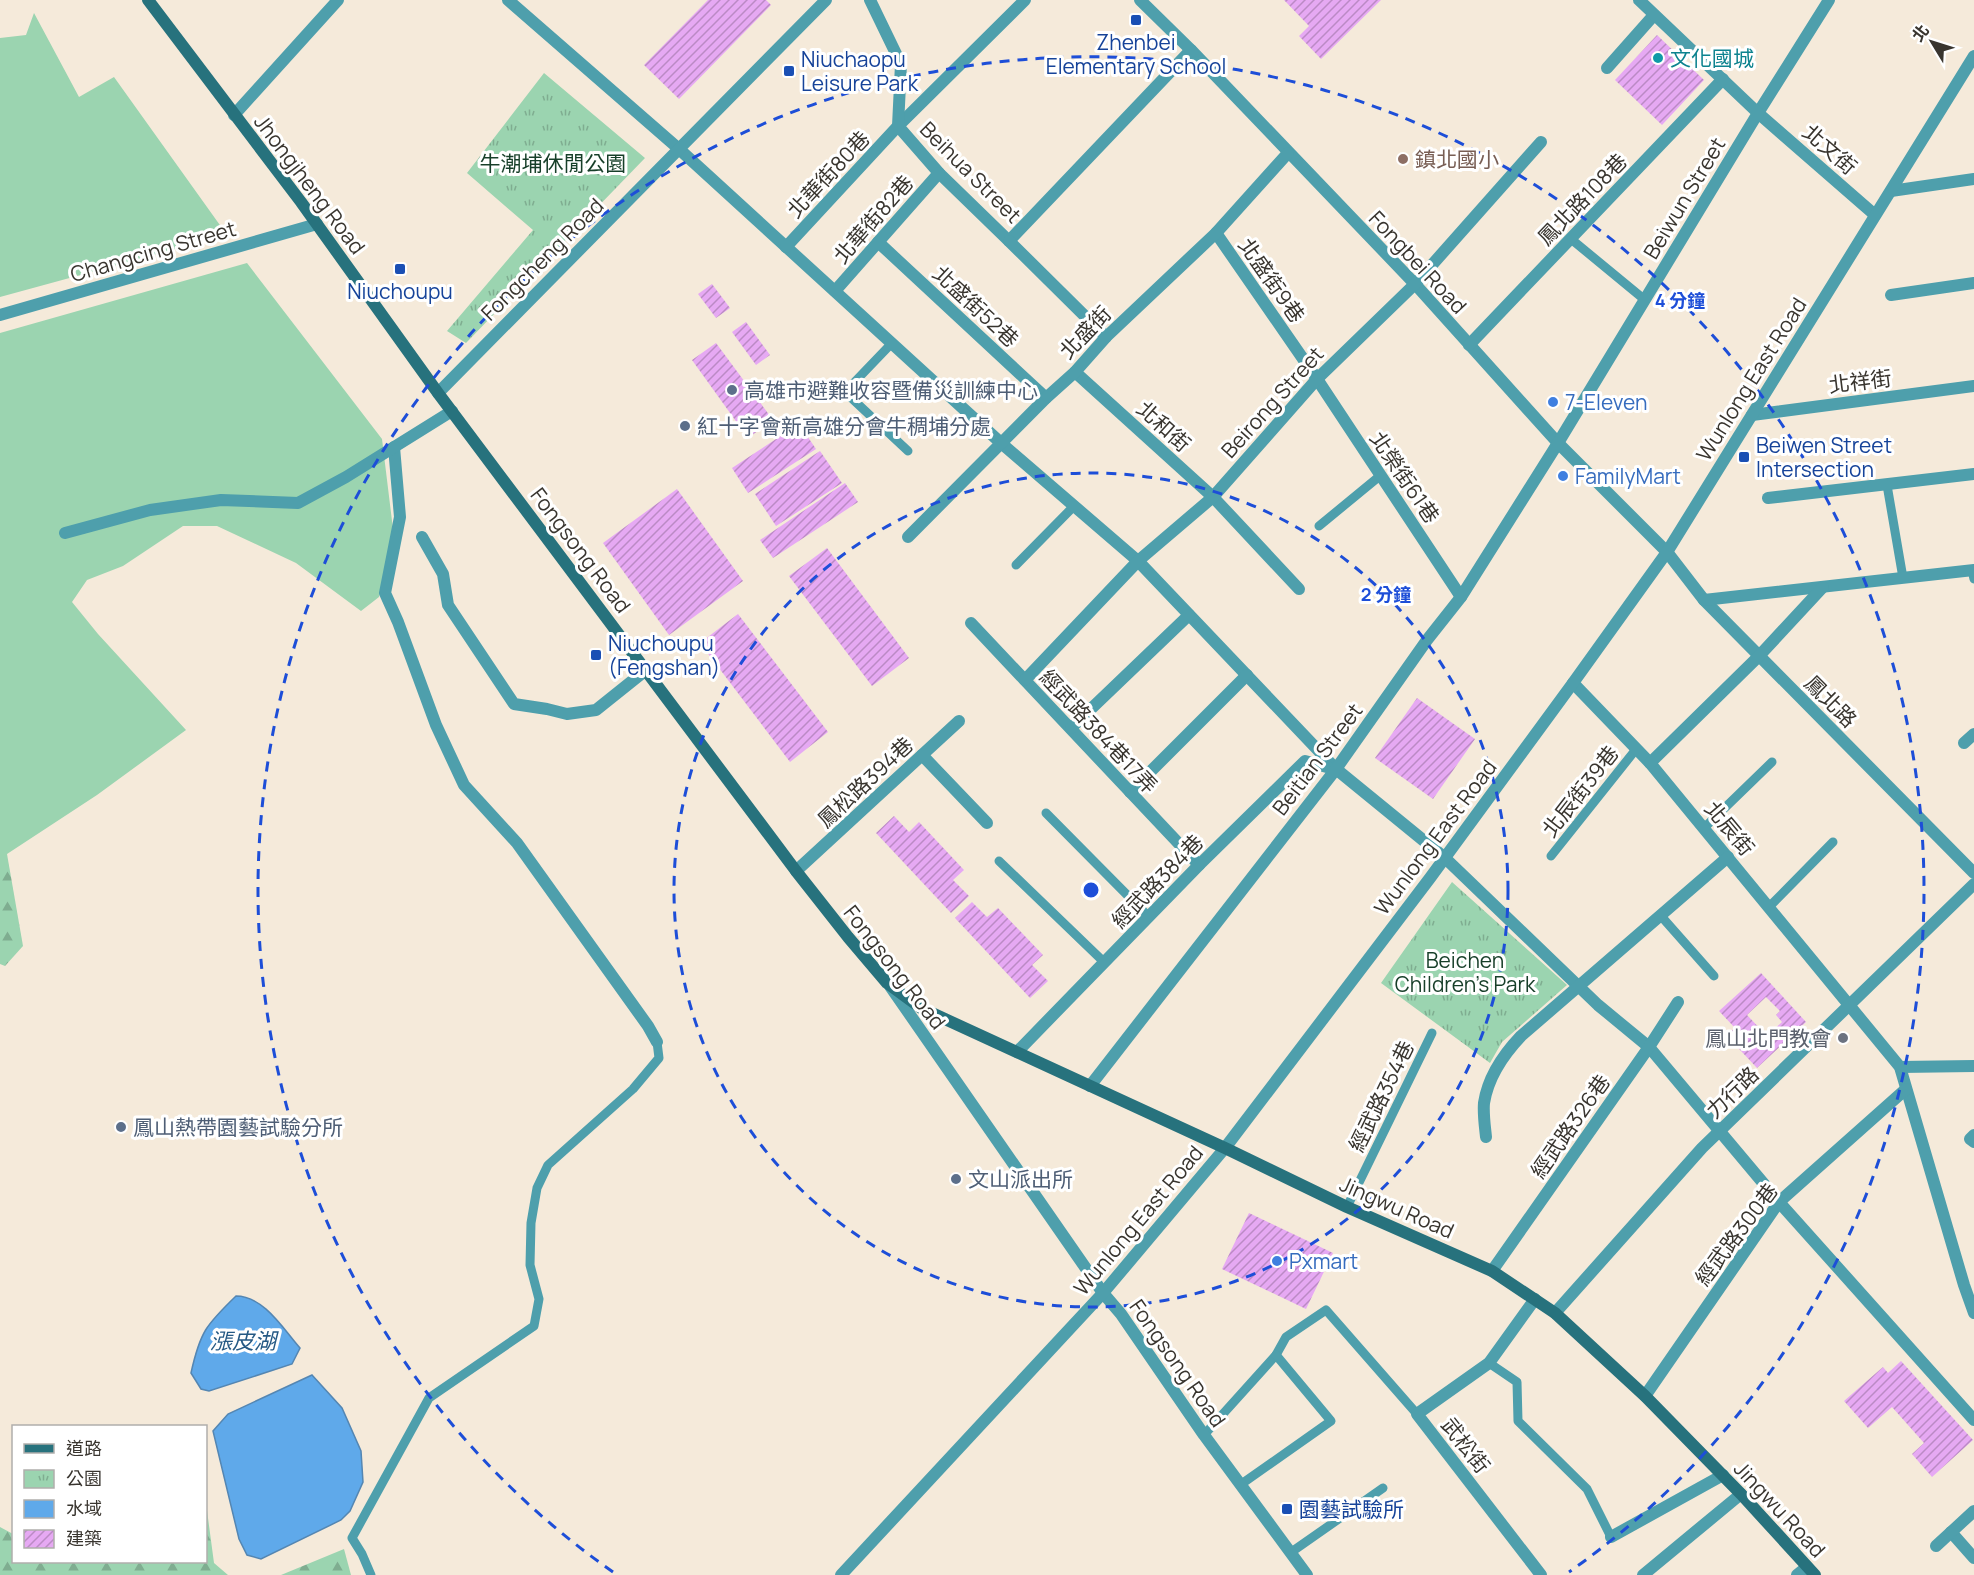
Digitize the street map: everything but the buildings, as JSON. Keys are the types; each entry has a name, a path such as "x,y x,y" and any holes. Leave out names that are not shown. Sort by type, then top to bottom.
{"main road":[{"name":"Jhongjheng Road","path":"148,0 317,224 438,393"},
{"name":"Fongsong Road","path":"438,393 796,871 887,982"},
{"name":"Jingwu Road","path":"887,982 921,1008 1225,1148 1347,1207 1492,1271 1555,1313 1645,1396 1741,1494 1806,1572"}],"street":[{"path":"234,115 338,0"},
{"path":"508,0 679,149 1001,443 1138,561 1336,769 1445,858 1578,986 1649,1047 1779,1202 1974,1420"},
{"name":"Fongcheng Road","path":"438,393 826,0"},
{"path":"870,0 901,64 898,126"},
{"name":"Beihua Street","path":"1025,0 898,126 939,173 1009,241 1191,50"},
{"name":"Fongbei Road","path":"1140,0 1191,50 1415,284 1558,443 1667,552"},
{"path":"1639,0 1758,113"},
{"name":"Beiwun Street","path":"1558,443 1829,0"},
{"path":"1608,68 1654,15"},
{"name":"Wunlong East Road","path":"841,1575 1103,1293 1225,1148 1445,858 1667,552 1974,56"},
{"name":"鳳北路108巷","path":"1470,345 1723,79"},
{"name":"北文街","path":"1758,113 1875,215"},
{"name":"北華街80巷","path":"786,247 898,126"},
{"name":"Beirong Street","path":"1025,680 1138,561 1213,497 1317,379 1415,284 1541,142"},
{"name":"北盛街","path":"908,537 1046,398 1075,372 1106,337 1216,233 1288,153"},
{"name":"北華街82巷","path":"835,291 939,173"},
{"path":"1891,191 1974,179"},
{"name":"Changcing Street","path":"0,315 317,224"},
{"name":"北盛街9巷","path":"1216,233 1317,379"},
{"path":"1009,241 1106,337"},
{"name":"北盛街52巷","path":"879,242 1046,398"},
{"path":"1891,295 1974,284"},
{"name":"北和街","path":"1075,372 1213,497 1299,589"},
{"name":"北榮街61巷","path":"1317,379 1461,597"},
{"name":"北祥街","path":"1752,415 1974,386"},
{"path":"65,533 150,510 221,500 298,503 452,411"},
{"name":"Beitian Street","path":"1090,1086 1336,769 1461,597 1558,443"},
{"path":"394,447 400,517 385,593 441,735 464,786 517,843 657,1041"},
{"path":"1768,498 1974,474"},
{"path":"422,537 443,574 448,605 514,704 567,714 596,710 646,670"},
{"name":"鳳北路","path":"1667,552 1704,600 1974,873"},
{"path":"1704,600 1903,578 1973,573"},
{"path":"1650,763 1759,656 1823,587"},
{"path":"1071,728 1189,615"},
{"name":"經武路384巷17弄","path":"971,623 1199,865"},
{"path":"1130,792 1246,675"},
{"name":"北辰街","path":"1573,683 1650,763 1900,1067"},
{"name":"鳳松路394巷","path":"796,871 959,721"},
{"path":"1964,743 1974,734"},
{"path":"922,755 987,823"},
{"name":"經武路384巷","path":"1017,1052 1199,865 1305,761 1336,769"},
{"path":"1486,1137 1484,1104 1492,1077 1506,1052 1521,1036 1728,857"},
{"name":"力行路","path":"1555,1313 1694,1156 1974,884"},
{"name":"Fongsong Road","path":"887,982 1103,1293 1121,1314 1204,1435 1307,1575"},
{"name":"經武路326巷","path":"1492,1271 1678,1002"},
{"path":"1974,1066 1900,1067 1974,1314"},
{"name":"經武路300巷","path":"1645,1396 1779,1202 1906,1089"},
{"name":"武松街","path":"1535,1299 1489,1363 1417,1414 1541,1575"},
{"path":"1611,1537 1723,1475"},
{"path":"1643,1575 1741,1494"},
{"path":"1936,1546 1974,1511"},
{"path":"1951,1532 1974,1558"}],"lane":[{"path":"1571,239 1645,300"},
{"path":"892,343 845,392 908,451"},
{"path":"1319,526 1381,476"},
{"path":"1887,484 1903,578"},
{"path":"1016,565 1074,506"},
{"name":"北辰街39巷","path":"1551,856 1637,748"},
{"path":"1704,828 1772,762"},
{"path":"1046,813 1149,917"},
{"path":"1769,907 1833,842"},
{"path":"999,861 1105,963"},
{"path":"1661,916 1714,976"},
{"name":"經武路354巷","path":"1347,1207 1432,1033"},
{"path":"370,1575 362,1554 352,1538 429,1398 534,1326 538,1299 530,1264 531,1223 537,1188 548,1165 633,1089 659,1058 657,1041"},
{"path":"1204,1435 1276,1355 1286,1337 1326,1310 1417,1414"},
{"path":"1240,1485 1331,1421 1276,1355"},
{"path":"1489,1363 1517,1382 1518,1421 1587,1489 1611,1537"},
{"path":"1290,1553 1383,1488"}],"green space":[{"path":"34,13 79,97 114,77 227,235 0,297 0,38 26,35"},
{"name":"牛潮埔休閒公園","path":"544,73 645,158 466,343 447,331 533,230 467,173"},
{"path":"247,263 382,439 393,529 379,597 361,611 296,563 217,526 183,526 123,566 87,580 72,602 98,634 186,730 97,795 7,854 0,854 0,333"},
{"path":"0,854 7,854 23,946 5,966 0,964"},
{"name":"Beichen Children's Park","path":"1452,882 1567,985 1502,1042 1490,1063 1381,983"},
{"path":"207,1510 214,1563 228,1575 0,1575 0,1527 12,1533 12,1563 207,1563"},
{"path":"344,1549 351,1575 281,1575"}],"water":[{"name":"漲皮湖","path":"236,1296 246,1297 264,1308 300,1348 292,1364 209,1391 201,1389 191,1373 201,1338 211,1322"},
{"path":"312,1375 342,1408 361,1451 363,1482 350,1511 341,1520 261,1559 247,1555 239,1539 213,1431 228,1414"}],"place":[{"name":"Zhenbei Elementary School","path":"1136,20"},
{"name":"文化國城","path":"1658,58"},
{"name":"Niuchaopu Leisure Park","path":"789,71"},
{"name":"鎮北國小","path":"1403,159"},
{"name":"Niuchoupu","path":"400,269"},
{"name":"高雄市避難收容暨備災訓練中心","path":"732,390"},
{"name":"7-Eleven","path":"1553,402"},
{"name":"紅十字會新高雄分會牛稠埔分處","path":"685,426"},
{"name":"Beiwen Street Intersection","path":"1744,457"},
{"name":"FamilyMart","path":"1563,476"},
{"name":"Niuchoupu (Fengshan)","path":"596,655"},
{"name":"鳳山北門教會","path":"1843,1038"},
{"name":"鳳山熱帶園藝試驗分所","path":"121,1127"},
{"name":"文山派出所","path":"956,1179"},
{"name":"Pxmart","path":"1277,1261"},
{"name":"園藝試驗所","path":"1287,1509"}]}
